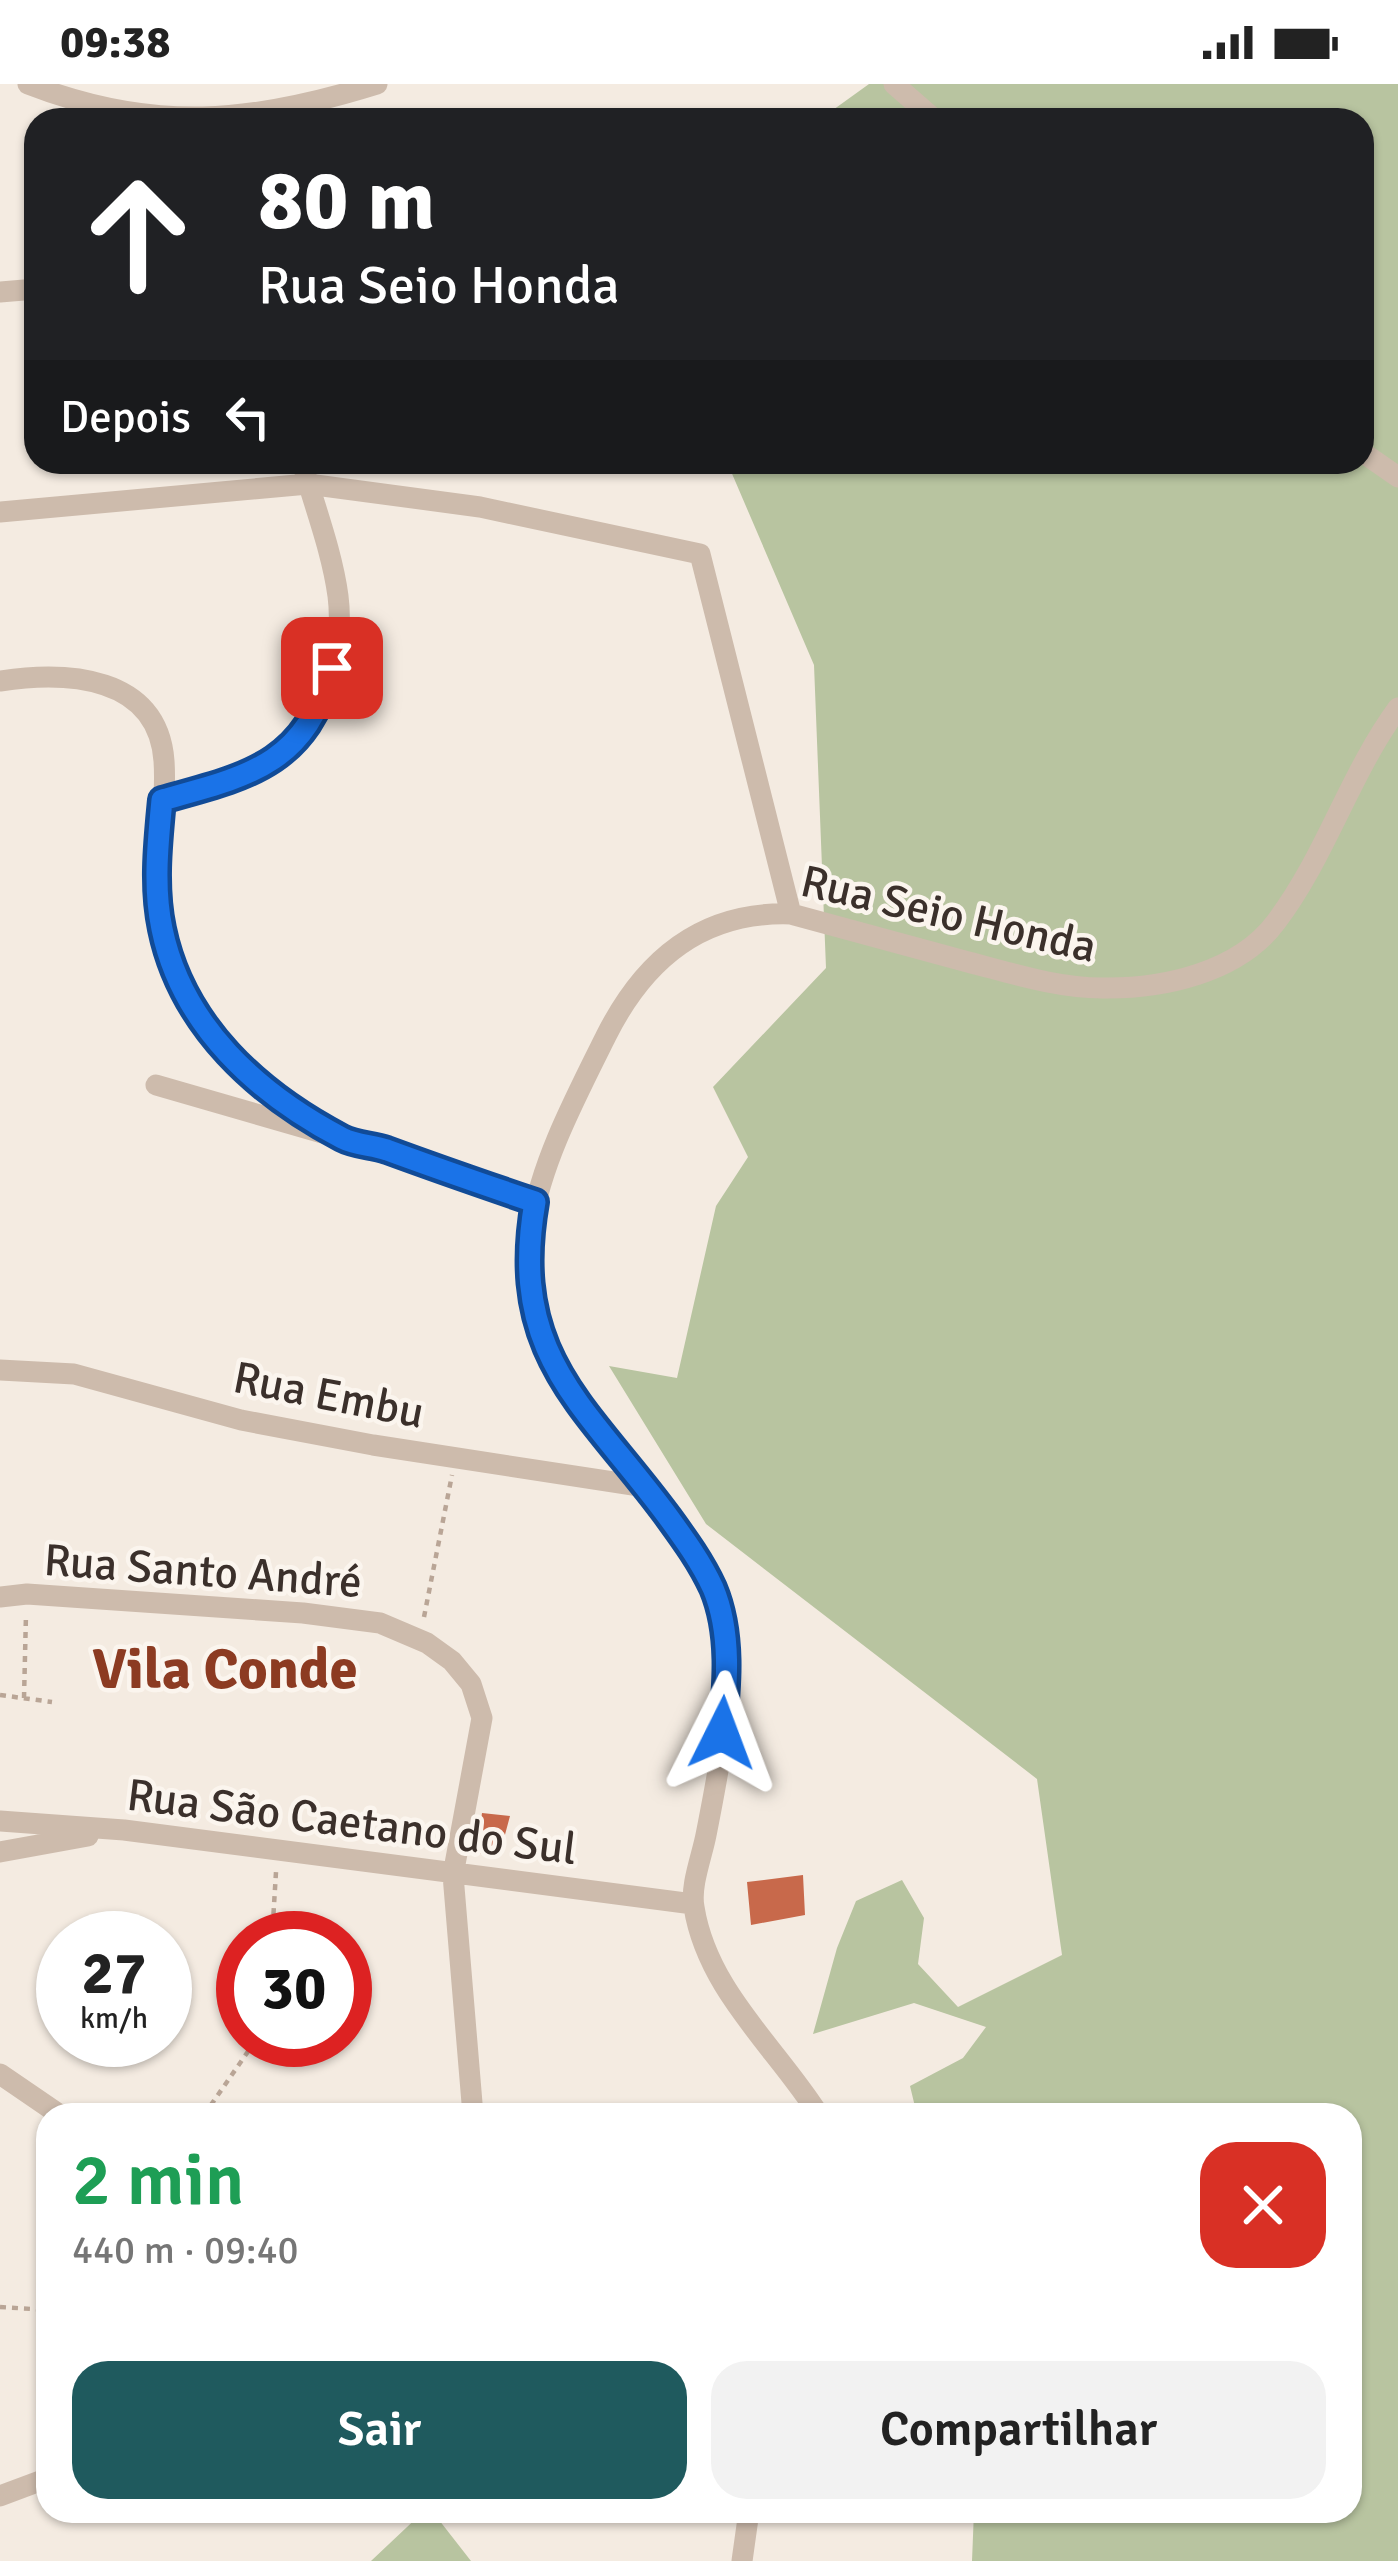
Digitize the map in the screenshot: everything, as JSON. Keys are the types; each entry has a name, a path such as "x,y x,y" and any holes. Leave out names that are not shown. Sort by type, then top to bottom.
{"street":[{"path":"28,84 108,108"},
{"path":"286,108 377,84"},
{"path":"894,84 921,108"},
{"path":"56,94 67,108"},
{"path":"0,512 297,474"},
{"path":"162,800 263,768 314,717 338,644 338,596 305,474"},
{"path":"310,474 700,554 791,914"},
{"path":"0,681 38,675 94,680 125,694 153,716 164,760 157,860 161,926 173,968 191,1006 229,1058 263,1090 345,1140"},
{"name":"Rua Seio Honda","path":"693,1904 718,1768 725,1630 714,1591 696,1556 580,1408 547,1353 532,1310 526,1251 535,1202 556,1137 615,1018 677,944 725,919 761,913 791,914 1032,979 1099,989 1144,986 1204,973 1252,947 1273,927 1299,888 1375,740 1398,708"},
{"path":"156,1085 377,1147 535,1202"},
{"name":"Rua Embu","path":"0,1370 74,1374 242,1420 646,1487"},
{"name":"Rua Santo André","path":"0,1597 27,1594 303,1613 380,1623 452,1661 471,1684 482,1718 453,1875 472,2103"},
{"name":"Rua São Caetano do Sul","path":"0,1821 124,1829 693,1904"},
{"path":"0,1852 124,1829"},
{"path":"693,1904 718,1976 811,2103"},
{"path":"0,2074 42,2103"},
{"path":"0,2496 36,2482"},
{"path":"742,2561 747,2523"}],"path":[{"path":"419,1640 455,1458"},
{"path":"24,1698 27,1594"},
{"path":"0,1695 52,1702"},
{"path":"274,1911 278,1852"},
{"path":"212,2103 237,2067"},
{"path":"0,2307 36,2309"}],"green space":[{"path":"869,84 1398,84 1398,2561 972,2561 974,2523 1362,2523 1362,2103 914,2103 910,2086 963,2058 986,2027 914,2003 813,2034 837,1948 856,1901 902,1880 924,1918 918,1964 958,2007 1062,1955 1037,1779 706,1524 609,1366 677,1378 716,1206 748,1157 713,1087 826,968 814,665 732,474 1374,474 1374,108 836,108"},
{"path":"411,2523 441,2523 471,2561 371,2561"}],"building":[{"path":"482,1813 510,1816 499,1857 476,1853"},
{"path":"803,1875 805,1915 751,1925 747,1882"}],"district":[{"name":"Vila Conde","path":"225,1668"}],"route":[{"path":"332,668 314,717 263,768 162,800 157,860 161,926 173,968 191,1006 229,1058 263,1090 345,1140 535,1202 526,1251 532,1310 547,1353 580,1408 696,1556 714,1591 725,1630 722,1733"}]}
